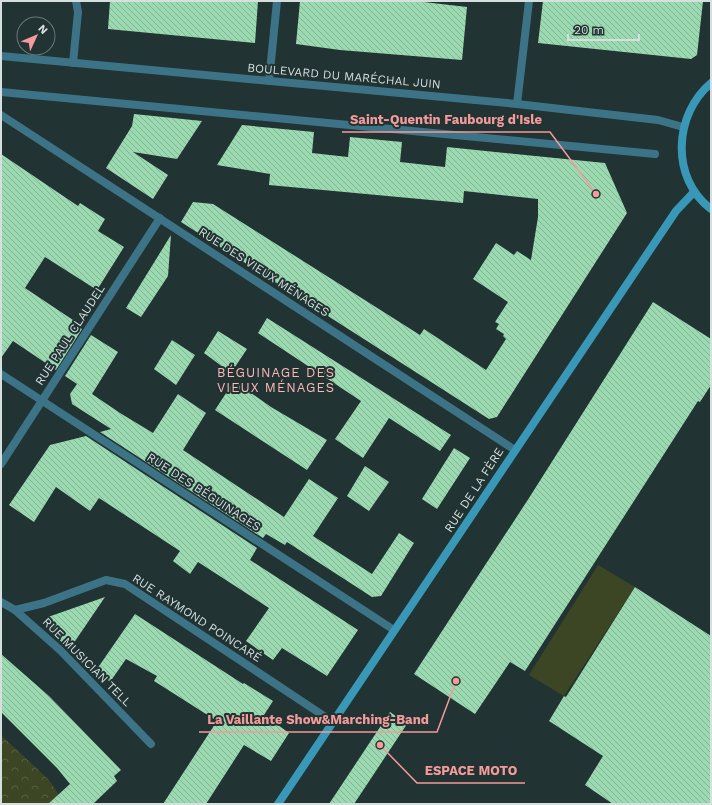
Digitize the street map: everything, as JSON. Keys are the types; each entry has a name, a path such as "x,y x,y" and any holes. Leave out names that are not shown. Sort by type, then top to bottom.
{"main road":[{"path":"711,83 692,104 683,127 681,148 684,169 694,192 711,209"},
{"name":"RUE DE LA FÈRE","path":"278,804 676,211 694,192"}],"street":[{"path":"73,63 78,12 76,1"},
{"path":"269,81 277,1"},
{"path":"517,104 529,1"},
{"name":"BOULEVARD DU MARÉCHAL JUIN","path":"1,56 517,104 658,120 683,127"},
{"path":"1,92 216,114 655,154"},
{"name":"RUE DES VIEUX MÉNAGES","path":"1,115 515,450"},
{"name":"RUE PAUL CLAUDEL","path":"1,464 160,218"},
{"name":"RUE DES BÉGUINAGES","path":"1,374 394,630"},
{"name":"RUE RAYMOND POINCARÉ","path":"15,610 44,603 106,580 125,584 333,722"},
{"name":"RUE MUSICIAN TELL","path":"1,602 15,610 60,650 151,744"}],"green space":[{"path":"598,565 635,587 564,696 529,675"},
{"path":"1,735 49,780 65,804 1,804"}],"building":[{"path":"110,1 258,1 255,43 108,29"},
{"path":"300,1 415,1 467,7 462,60 340,50 296,44"},
{"path":"543,1 703,1 697,55 691,59 538,43"},
{"path":"134,114 202,121 177,159 133,152 168,175 153,199 106,168 132,126"},
{"path":"242,125 314,132 312,153 348,157 350,137 402,142 400,162 445,167 447,147 605,163 627,213 497,417 489,419 181,222 193,202 213,204 420,335 424,329 486,370 506,339 503,336 504,334 496,329 499,324 495,322 508,302 473,279 496,243 514,255 517,251 531,260 538,217 538,199 464,191 463,203 269,185 270,174 217,165"},
{"path":"1,154 78,206 80,203 105,219 98,231 124,247 97,290 45,257 25,288 76,322 74,325 82,329 56,370 13,341 1,358"},
{"path":"171,235 168,276 141,317 126,308"},
{"path":"653,302 711,339 711,385 700,402 698,401 525,671 510,662 475,714 414,674 529,498"},
{"path":"267,318 451,435 440,451 389,418 363,458 335,439 361,401 258,333"},
{"path":"218,331 247,349 231,373 204,353"},
{"path":"91,335 118,352 92,394 120,413 153,433 178,394 206,413 183,450 284,517 309,479 338,498 313,536 372,574 399,533 414,543 381,596 372,597 287,542 285,545 266,534 263,538 100,432 111,429 72,404 70,394 77,384 65,376"},
{"path":"172,340 195,355 176,385 154,369"},
{"path":"234,381 271,407 327,440 307,470 215,410"},
{"path":"86,436 257,548 250,560 358,630 327,676 282,648 273,660 246,641 269,608 198,562 190,574 173,561 180,551 99,498 90,511 56,487 34,522 9,505 50,445"},
{"path":"454,448 470,458 437,509 422,499"},
{"path":"365,466 389,482 369,511 347,496"},
{"path":"635,587 711,636 711,804 613,804 585,785 603,756 549,721 564,696 566,697"},
{"path":"105,597 69,650 53,633 48,617"},
{"path":"135,614 243,684 244,683 273,701 264,715 289,733 271,761 244,745 206,804 163,804 217,721 154,681 157,676 126,659 110,682 97,669"},
{"path":"1,654 49,696 121,770 114,776 117,781 93,804 48,804 70,784 57,768 1,712"},
{"path":"390,712 407,724 354,804 329,804"}],"place":[{"name":"Saint-Quentin Faubourg d'Isle","path":"596,194"},
{"name":"La Vaillante Show&Marching-Band","path":"456,681"},
{"name":"ESPACE MOTO","path":"380,745"}],"district":[{"name":"BÉGUINAGE DES VIEUX MÉNAGES","path":"276,380"}]}
